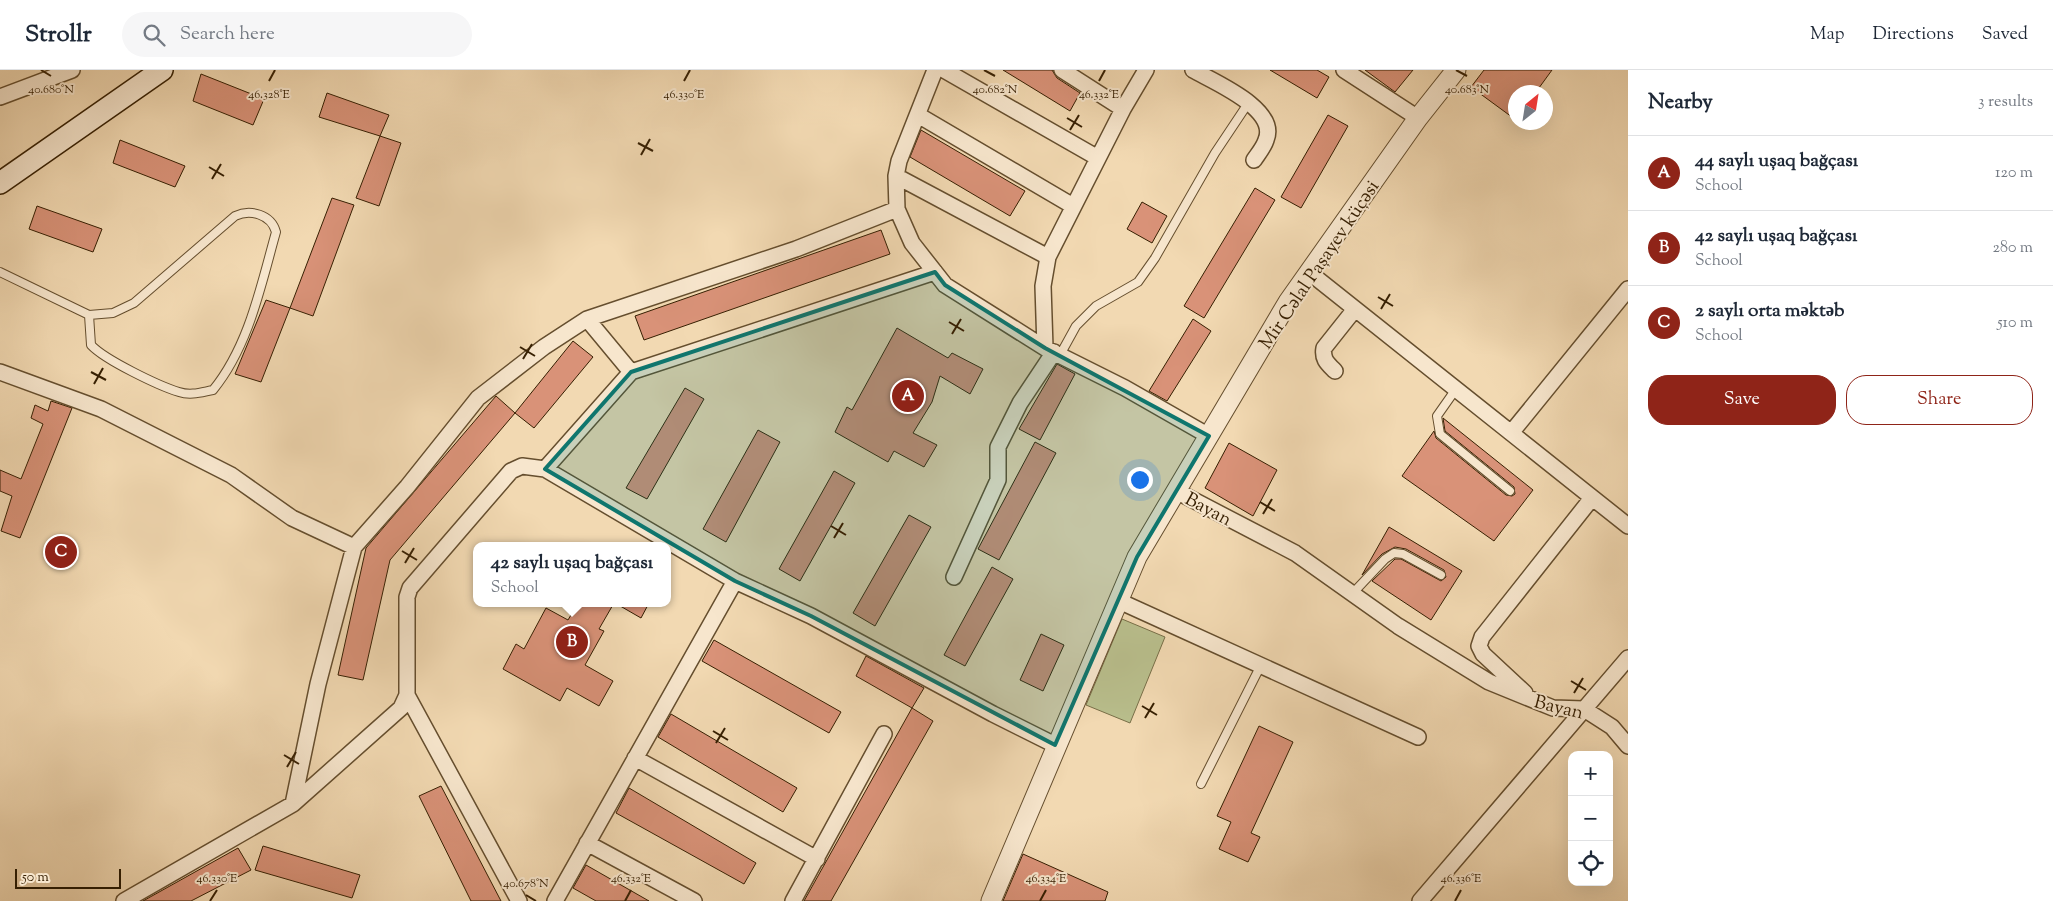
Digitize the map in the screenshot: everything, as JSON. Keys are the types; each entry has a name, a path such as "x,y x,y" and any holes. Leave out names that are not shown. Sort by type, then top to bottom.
{"main road":[{"path":"0,183 162,70"}],"street":[{"path":"0,97 72,70"},
{"path":"935,70 899,161 896,176 897,209 912,243 946,285 1053,352 1125,388 1209,436"},
{"path":"944,70 1098,158"},
{"path":"1062,70 1123,109"},
{"path":"954,577 998,480 998,447 1020,403 1053,352 1043,286 1048,257 1123,109 1146,70"},
{"path":"1193,70 1249,102 1259,110 1267,128 1267,139 1254,160"},
{"path":"1344,70 1418,118"},
{"name":"Mir Cəlal Paşayev küçəsi","path":"1176,491 1288,302 1418,118 1456,70"},
{"path":"918,115 1073,206"},
{"path":"896,176 1048,257"},
{"path":"294,804 318,684 354,547 407,487 478,398 544,347 586,319 796,249 897,209"},
{"path":"545,469 631,372 935,272"},
{"path":"1310,273 1628,526"},
{"path":"1510,433 1628,289"},
{"path":"1335,371 1325,361 1323,356 1324,348 1354,309"},
{"path":"586,319 631,372"},
{"path":"0,372 101,409 230,475 292,518 354,547"},
{"path":"124,901 294,804 402,708 407,695 407,597 410,588 511,471 522,466 545,469 670,542"},
{"name":"Bayan","path":"991,901 1056,745 1138,557 1176,491 1295,553 1398,626 1489,682 1553,708 1584,709 1612,727 1628,746"},
{"path":"1532,701 1483,654 1479,646 1482,636 1497,615 1592,498"},
{"path":"671,543 735,580 811,616 993,714 1056,745"},
{"path":"555,901 735,580"},
{"path":"1119,600 1418,737"},
{"path":"1420,901 1628,658"},
{"path":"407,695 518,901"},
{"path":"793,901 884,734"},
{"path":"635,758 816,859"},
{"path":"587,844 694,901"}],"lane":[{"path":"1053,352 1096,306 1138,282 1155,258 1215,153 1249,102"},
{"path":"0,272 89,315 113,313 134,303 235,216 244,212 254,212 270,220 274,225 276,232 247,325 233,362 214,390 194,394 180,392 108,359 91,344 89,315"},
{"path":"1456,389 1437,416 1440,434 1510,490"},
{"path":"1352,594 1384,559 1394,553 1404,554 1441,575"},
{"path":"1201,784 1261,665"}],"highlighted area":[{"path":"935,272 945,285 1045,348 1209,436 1137,557 1055,745 811,616 735,581 545,469 631,372"}],"green space":[{"path":"1122,619 1165,637 1130,723 1086,705"}],"building":[{"path":"1003,70 1052,70 1057,78 1080,93 1070,111"},
{"path":"1270,70 1317,70 1329,77 1317,98"},
{"path":"1365,70 1413,70 1395,92"},
{"path":"1484,70 1552,70 1541,85 1508,85 1508,114 1471,87"},
{"path":"201,74 264,99 253,125 193,101"},
{"path":"327,93 389,115 380,136 319,117"},
{"path":"1328,115 1348,126 1301,208 1281,197"},
{"path":"921,130 1025,191 1010,216 910,157"},
{"path":"380,136 401,143 379,206 356,198"},
{"path":"120,140 185,166 175,187 113,163"},
{"path":"1255,188 1275,200 1204,318 1184,306"},
{"path":"332,198 354,205 313,316 290,308"},
{"path":"1142,202 1167,216 1152,243 1127,229"},
{"path":"37,206 102,229 93,252 29,229"},
{"path":"881,230 890,254 644,340 635,316"},
{"path":"266,300 290,308 261,382 235,374"},
{"path":"1193,319 1211,331 1167,401 1149,391"},
{"path":"897,328 948,358 952,353 983,369 970,394 940,376 932,402 913,433 937,445 924,467 894,451 888,462 835,432 847,407 852,410"},
{"path":"573,341 593,357 534,428 515,413"},
{"path":"1057,364 1075,374 1040,440 1019,429"},
{"path":"685,388 704,399 647,499 626,488"},
{"path":"496,396 515,413 390,560 363,680 338,675 366,548"},
{"path":"51,401 72,408 20,538 1,531 12,496 0,491 0,470 21,479 43,424 31,418 35,405 48,411"},
{"path":"1443,418 1533,490 1494,541 1402,476 1434,431 1436,438 1506,495 1512,496 1515,494 1514,487 1445,431"},
{"path":"758,430 780,442 726,542 703,529"},
{"path":"1035,442 1056,453 999,560 978,549"},
{"path":"1229,443 1277,470 1253,516 1205,488"},
{"path":"834,471 855,483 800,581 779,569"},
{"path":"909,515 931,527 875,626 853,613"},
{"path":"1389,527 1462,571 1431,620 1372,581 1395,559 1401,559 1441,581 1446,577 1444,570 1406,549 1395,547 1382,554 1362,575"},
{"path":"992,567 1013,579 965,666 944,655"},
{"path":"576,607 612,607 599,629 604,631 585,665 613,681 599,706 567,688 560,701 503,669 516,644 524,649 546,608 568,620"},
{"path":"622,607 647,607 641,618"},
{"path":"1041,634 1064,645 1043,691 1020,680"},
{"path":"714,640 841,712 829,733 702,661"},
{"path":"866,656 924,688 912,708 856,676"},
{"path":"912,708 933,721 831,901 804,901"},
{"path":"671,714 797,788 783,812 658,737"},
{"path":"1259,726 1293,742 1251,833 1260,837 1248,862 1219,849 1231,822 1217,816"},
{"path":"441,786 501,901 471,901 419,796"},
{"path":"629,788 756,863 744,884 616,813"},
{"path":"263,846 360,875 352,898 255,870"},
{"path":"238,848 251,870 191,901 143,901"},
{"path":"1023,854 1108,892 1105,901 1003,901"},
{"path":"586,865 649,901 596,901 573,888"}],"place":[{"name":"44 saylı uşaq bağçası","path":"908,396"},
{"name":"2 saylı orta məktəb","path":"61,552"},
{"name":"42 saylı uşaq bağçası","path":"572,642"}]}
